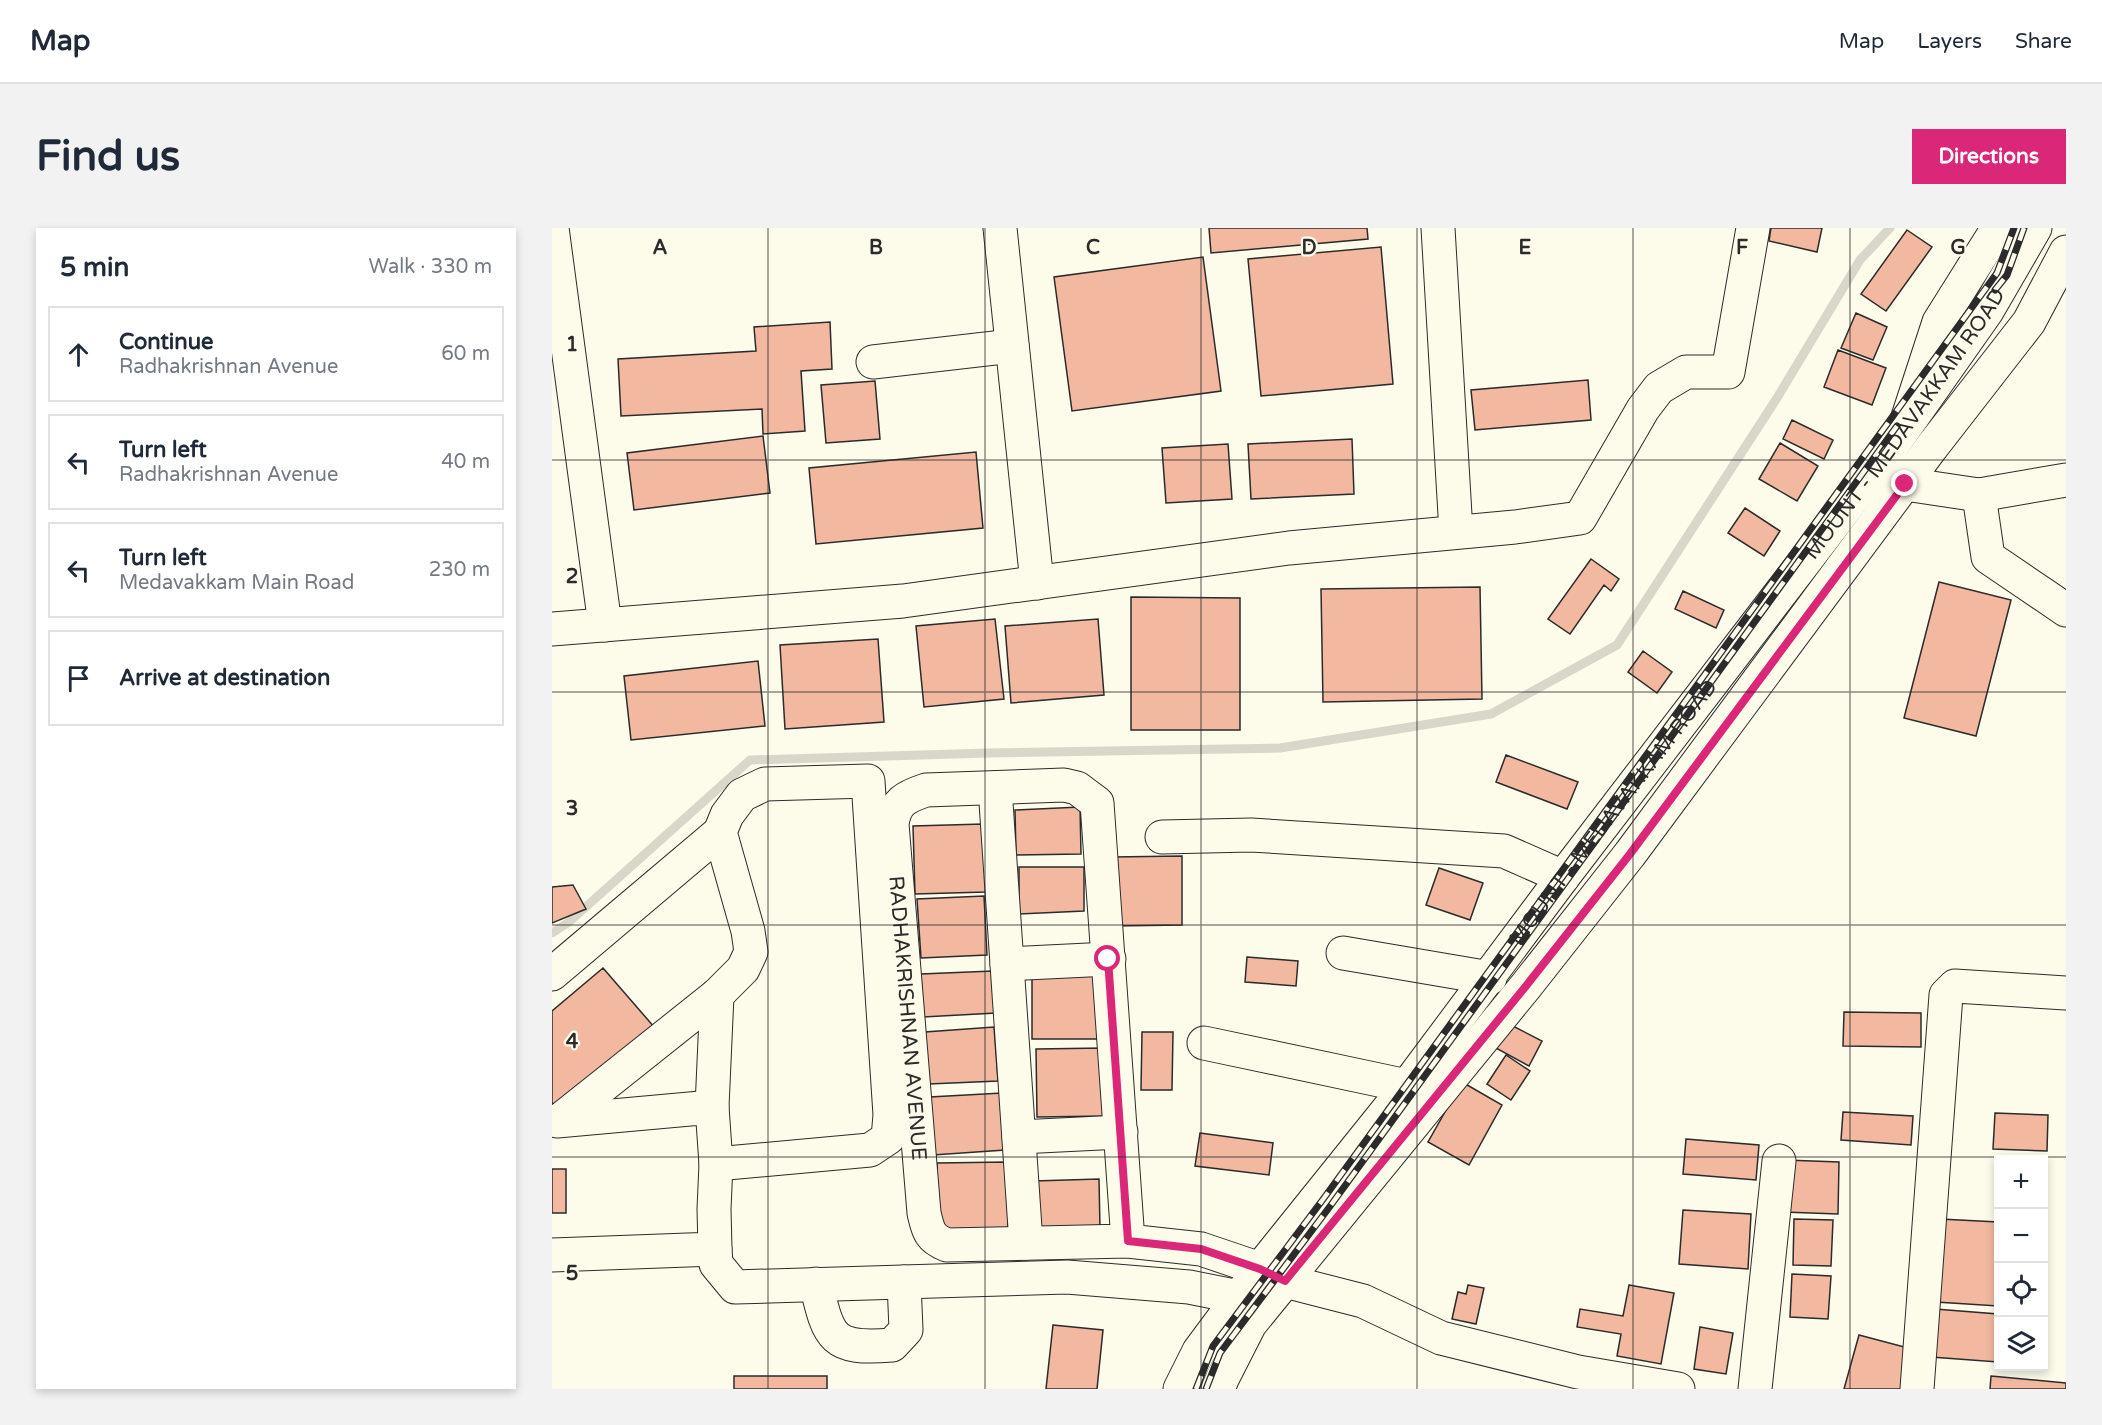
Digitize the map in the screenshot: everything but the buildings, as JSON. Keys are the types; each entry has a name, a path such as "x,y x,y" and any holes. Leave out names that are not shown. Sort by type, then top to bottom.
{"street":[{"path":"552,228 605,625"},
{"path":"1000,228 1037,583"},
{"path":"1438,228 1456,532"},
{"path":"552,629 903,601 1289,548 1515,527 1580,518 1643,409 1659,388 1686,372 1728,372 1754,228"},
{"path":"1904,430 1939,322 1998,228"},
{"name":"MOUNT - MEDAVAKKAM ROAD","path":"1180,1389 1199,1351 1239,1297 1273,1275 1407,1086 1490,978 1563,877 1871,476 1987,311 2035,228"},
{"path":"1218,1389 1273,1275 1526,986 1630,854 1905,484 2029,322 2066,252"},
{"path":"873,362 1012,346"},
{"path":"1905,484 1979,495 2066,480"},
{"path":"1979,495 1988,557 2066,610"},
{"path":"552,974 720,832 727,815 742,795 765,784 868,782 890,1115 888,1138 870,1150 716,1164"},
{"name":"RADHAKRISHNAN AVENUE","path":"1128,1241 1098,803 1077,788 1064,785 926,790 915,794 904,800 894,810 892,824 924,1214 928,1231 936,1241 946,1245 1128,1241 1201,1249 1273,1275 1363,1301 1441,1338 1578,1372 1678,1389"},
{"path":"995,788 1026,1243"},
{"path":"556,1121 717,996 743,969 751,951 748,932 720,832"},
{"path":"1162,837 1251,835 1504,851 1563,877"},
{"path":"1343,953 1490,978"},
{"path":"1007,964 1108,959"},
{"path":"1917,1389 1946,994 1955,986 2066,993"},
{"path":"717,996 712,1107 716,1164 715,1249 716,1264 735,1287 1067,1277 1189,1287 1239,1297"},
{"path":"1204,1043 1407,1086"},
{"path":"556,1121 712,1107"},
{"path":"1019,1137 1120,1132"},
{"path":"1755,1389 1779,1161"},
{"path":"552,1255 715,1249"},
{"path":"816,1284 830,1332 844,1344 868,1347 892,1345 906,1330 904,1282"}],"waterway":[{"path":"552,933 569,922 750,760 1280,748 1491,714 1617,645 1777,398 1860,260 1890,228"}],"railway":[{"path":"1196,1389 1213,1346 1324,1198 1997,273 2014,228"},
{"path":"1995,290 2007,275 2024,228"},
{"path":"1206,1389 1220,1353 1331,1205 1897,426"}],"route":[{"path":"1108,959 1128,1241 1201,1249 1260,1269 1285,1281 1526,986 1630,854 1905,484"}]}
